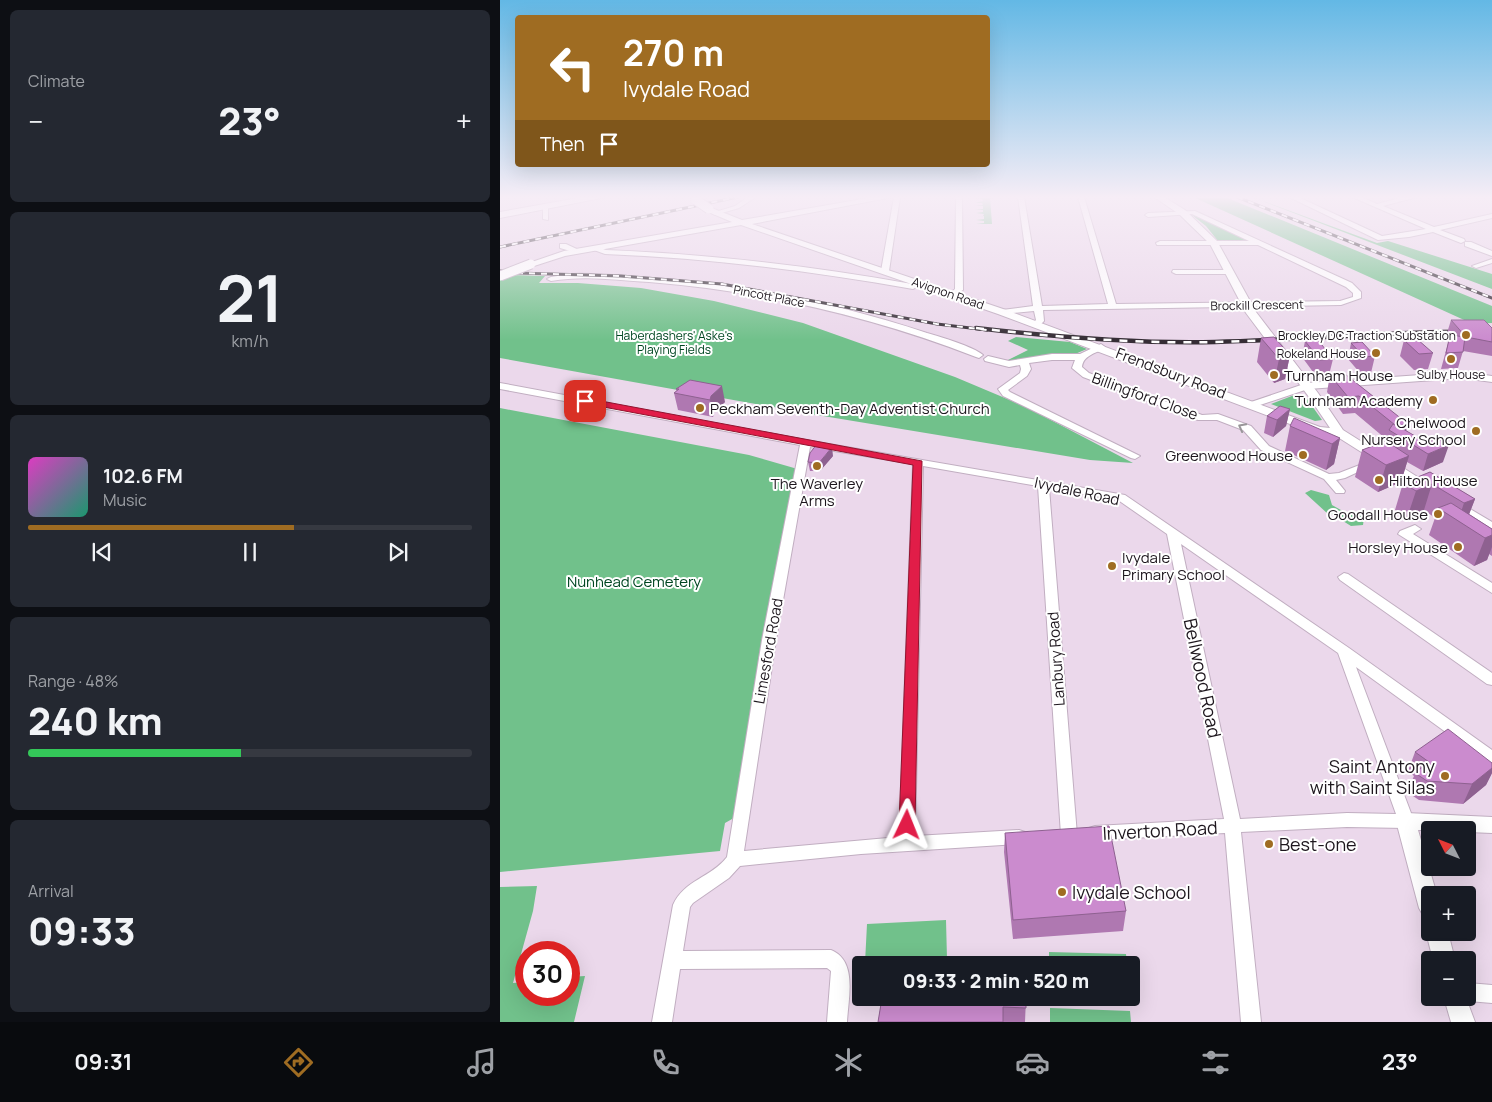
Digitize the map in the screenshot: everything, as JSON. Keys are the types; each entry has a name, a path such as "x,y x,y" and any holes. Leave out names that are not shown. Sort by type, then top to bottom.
{"street":[{"path":"500,276 553,256 616,245"},
{"name":"Avignon Road","path":"806,245 887,272 917,285 954,294 1002,312 1038,308"},
{"path":"877,280 887,272 891,245"},
{"path":"954,294 960,290 960,245"},
{"path":"1028,245 1040,321 1036,324"},
{"path":"1094,245 1113,307"},
{"path":"1215,245 1246,305 1339,432 1492,528"},
{"name":"Brockill Crescent","path":"1038,308 1342,304 1354,300 1358,295 1349,285 1263,245"},
{"path":"1468,245 1492,254"},
{"path":"563,246 576,251"},
{"path":"597,248 605,252 739,261 917,285"},
{"path":"1476,266 1492,261"},
{"path":"1176,272 1228,272"},
{"name":"Pincott Place","path":"551,279 589,277 652,280 758,292 881,321 1004,364 1024,363 1052,357 1081,357"},
{"name":"Frendsbury Road","path":"1002,312 1254,404 1318,430 1339,432"},
{"name":"Billingford Close","path":"1101,347 1081,357 1076,364 1077,368 1086,375 1201,418 1218,417 1247,428 1264,448 1328,477"},
{"path":"1024,363 1026,369 1024,374 1003,389 1006,394 1135,456"},
{"path":"1254,404 1307,386 1463,375 1492,379"},
{"name":"Ivydale Road","path":"500,386 806,444 1121,497 1344,651 1492,758"},
{"name":"Limesford Road","path":"734,859 769,640 806,444"},
{"path":"1328,477 1341,476 1381,459"},
{"path":"907,844 918,463"},
{"path":"1328,477 1340,491"},
{"name":"Lanbury Road","path":"1043,483 1069,835"},
{"path":"1416,529 1404,534 1492,589"},
{"name":"Bellwood Road","path":"1172,531 1233,826 1252,1022"},
{"path":"1344,578 1492,680"},
{"path":"1344,651 1406,821 1424,886"},
{"name":"Inverton Road","path":"1050,836 1347,820 1406,821"},
{"path":"1406,821 1492,825"},
{"path":"662,1022 685,898 724,874 734,859 907,844 1031,837"},
{"path":"672,960 826,958 835,961 840,971 837,1022"},
{"path":"1476,993 1492,994"},
{"path":"1458,1006 1463,1022"}],"green space":[{"path":"1298,245 1342,245 1492,306 1492,323 1473,324"},
{"path":"1376,245 1400,245 1492,274 1492,289"},
{"name":"Haberdashers' Aske's Playing Fields","path":"510,275 545,276 539,283 578,283 641,288 714,301 803,323 955,377 1026,407 1133,463 1090,460 817,415 500,358 500,279"},
{"path":"1016,337 1070,342 1087,349 1075,354 1006,361 1028,350 1008,341"},
{"path":"1297,394 1305,396 1322,420 1315,421 1271,404"},
{"name":"Nunhead Cemetery","path":"500,408 749,455 801,470 741,814 725,823 720,851 500,872"},
{"path":"1311,490 1329,495 1332,505 1348,514 1355,513 1364,518 1363,525 1351,526 1330,513 1328,514 1305,493"},
{"path":"537,886 533,911 525,941 515,941 515,976 513,983 515,983 515,1006 578,1006 574,1022 500,1022 500,887"},
{"path":"946,920 947,956 865,956 867,924"},
{"path":"1049,952 1126,954 1126,956 1049,956"},
{"path":"580,976 585,976 580,997"},
{"path":"1050,1008 1130,1011 1131,1022 1050,1022"}],"building":[{"path":"1451,320 1484,320 1492,328 1492,342 1466,337"},
{"path":"1450,335 1465,337 1463,352 1446,353"},
{"path":"1274,337 1290,355 1279,359 1261,338"},
{"path":"1417,339 1433,353 1419,354 1404,340"},
{"path":"1318,340 1333,359 1320,360 1305,341"},
{"path":"1362,342 1375,356 1364,357 1351,343"},
{"path":"1345,374 1408,424 1398,426 1427,443 1437,438 1449,445 1428,454 1389,430 1393,424 1395,425 1359,396 1348,397 1330,375"},
{"path":"690,380 722,386 711,396 710,400 674,393 679,389 676,389"},
{"path":"1280,406 1290,409 1277,420 1267,416"},
{"path":"1294,418 1340,438 1332,444 1290,426"},
{"path":"1386,441 1409,456 1386,465 1362,450"},
{"path":"817,444 832,447 819,463 808,462 810,453"},
{"path":"1430,472 1475,499 1464,503 1432,484 1416,491 1403,483"},
{"path":"1451,503 1492,529 1492,535 1485,538 1438,508"},
{"path":"1448,729 1492,763 1492,768 1472,784 1427,781 1415,773 1429,762 1415,752"},
{"name":"Ivydale School","path":"1109,826 1126,911 1013,920 1005,833"},
{"path":"881,1006 1026,1006 1026,1008 1003,1007 1003,1022 878,1022"}],"railway":[{"path":"500,247 511,245"},
{"path":"1357,245 1492,298"},
{"path":"517,273 621,276 722,284 937,324 987,330"},
{"path":"976,328 1095,339 1155,342 1250,341 1422,332 1492,332"}],"place":[{"name":"Brockley DC Traction Substation","path":"1466,335"},
{"name":"Rokeland House","path":"1376,353"},
{"name":"Sulby House","path":"1451,359"},
{"name":"Turnham House","path":"1274,375"},
{"name":"Turnham Academy","path":"1433,400"},
{"name":"Peckham Seventh-Day Adventist Church","path":"700,408"},
{"name":"Chelwood Nursery School","path":"1476,431"},
{"name":"Greenwood House","path":"1303,455"},
{"name":"The Waverley Arms","path":"817,466"},
{"name":"Hilton House","path":"1379,480"},
{"name":"Goodall House","path":"1438,514"},
{"name":"Horsley House","path":"1458,547"},
{"name":"Ivydale Primary School","path":"1112,566"},
{"name":"Saint Antony with Saint Silas","path":"1445,776"},
{"name":"Best-one","path":"1269,844"},
{"name":"Ivydale School","path":"1062,892"}],"route":[{"path":"585,401 806,444 918,463 907,825"}]}
